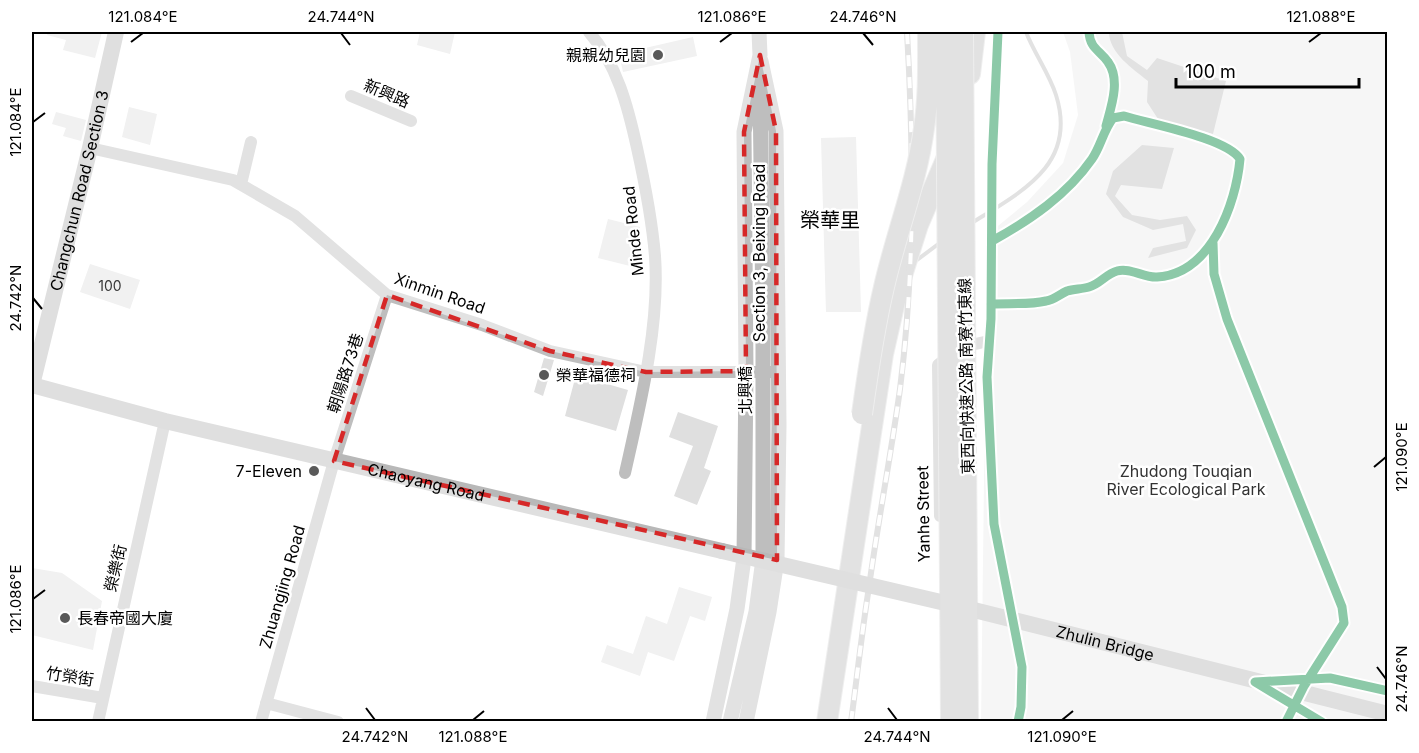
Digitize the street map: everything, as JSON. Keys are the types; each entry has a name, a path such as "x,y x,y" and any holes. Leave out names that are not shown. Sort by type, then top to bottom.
{"highway":[{"path":"827,722 836,620 872,348 884,286 917,167 924,126 928,81 928,32"},
{"name":"東西向快速公路 南寮竹東線","path":"946,32 951,722"},
{"name":"東西向快速公路 南寮竹東線","path":"963,32 968,722"},
{"path":"817,722 874,404 898,288 918,225 943,169 958,127 969,80 975,32"}],"main road":[{"name":"Changchun Road Section 3","path":"32,386 116,32"},
{"name":"Chaoyang Road","path":"32,386 165,421 823,574"},
{"name":"Zhulin Bridge","path":"823,574 1388,714"}],"street":[{"name":"Minde Road","path":"589,32 602,46 619,82 633,129 647,193 655,258 653,315 646,372 625,473"},
{"name":"Section 3, Beixing Road","path":"713,722 737,609 744,558 746,371 744,132 759,56 759,32"},
{"name":"Section 3, Beixing Road","path":"759,56 776,130 778,372 770,560"},
{"name":"北興橋","path":"730,722 770,560 759,56"},
{"name":"新興路","path":"351,96 411,121"},
{"path":"241,184 251,142"},
{"name":"Xinmin Road","path":"90,148 233,180 295,216 387,294 482,325 550,351 646,372 778,372"},
{"name":"朝陽路73巷","path":"334,461 387,294"},
{"name":"Yanhe Street","path":"943,722 938,366 961,347 989,341"},
{"name":"榮樂街","path":"98,722 165,421"},
{"name":"Zhuangjing Road","path":"261,722 334,461"},
{"path":"746,722 769,612 770,560"},
{"name":"竹榮街","path":"32,686 103,698"},
{"path":"266,703 338,722"}],"highlighted area":[{"path":"760,55 776,131 777,560 334,461 387,295 550,351 646,372 746,371 744,132"}],"green space":[{"name":"Zhudong Touqian River Ecological Park","path":"1063,32 1387,32 1387,721 981,722 987,235 1027,202 1063,163 1078,115 1070,52"}],"shaded area":[{"path":"1109,32 1122,32 1127,56 1147,70 1157,58 1226,81 1213,134 1158,119 1147,102 1148,81 1117,54"},
{"path":"1142,145 1174,148 1162,189 1121,185 1115,196 1132,215 1160,220 1187,216 1196,230 1187,248 1148,258 1153,248 1186,241 1183,224 1153,230 1123,217 1106,194 1113,171"}],"building":[{"path":"48,32 102,32 95,58 63,50 66,40 47,35"},
{"path":"420,32 455,32 450,54 417,45"},
{"name":"親親幼兒園","path":"693,37 697,56 623,72 619,54"},
{"path":"129,107 157,114 150,145 122,137"},
{"path":"56,112 86,120 81,141 63,136 66,128 52,124"},
{"path":"856,137 861,312 826,312 821,138"},
{"path":"608,219 640,227 630,266 598,258"},
{"path":"90,264 140,280 130,309 80,292"},
{"name":"榮華福德祠","path":"544,358 554,360 543,396 534,392"},
{"path":"576,375 628,390 616,431 565,416"},
{"path":"678,412 718,426 704,468 711,471 697,505 674,496 693,446 669,437"},
{"name":"長春帝國大廈","path":"32,568 62,573 102,601 93,650 32,635"},
{"path":"679,587 712,597 705,621 690,616 674,661 648,652 640,676 601,662 607,645 633,654 646,616 667,624"}],"waterway":[{"path":"970,224 1025,188 1040,174 1052,158 1059,140 1061,119 1056,95 1026,32"},
{"path":"913,263 941,242"}],"railway":[{"path":"851,722 866,604 905,345 912,211 907,32"}],"cycle path":[{"path":"998,32 992,164 991,319 987,377 994,524 1022,667 1021,707 1018,722"},
{"path":"1089,32 1091,42 1108,62 1114,77 1114,94 1106,126"},
{"path":"991,304 1046,301 1067,291 1093,286 1117,271 1127,270 1157,277 1176,273 1192,264 1206,250 1226,215 1238,177 1240,159 1232,151 1204,138 1124,116 1113,118 1092,159 1071,184 1047,206 992,241"},
{"path":"1213,243 1214,274 1227,319 1342,607 1344,623 1304,686 1286,722"},
{"path":"1255,682 1330,678 1388,691"},
{"path":"1255,682 1322,722"}],"place":[{"name":"親親幼兒園","path":"658,55"},
{"name":"榮華福德祠","path":"544,375"},
{"name":"7-Eleven","path":"314,471"},
{"name":"長春帝國大廈","path":"65,618"}],"district":[{"name":"榮華里","path":"830,220"}]}
